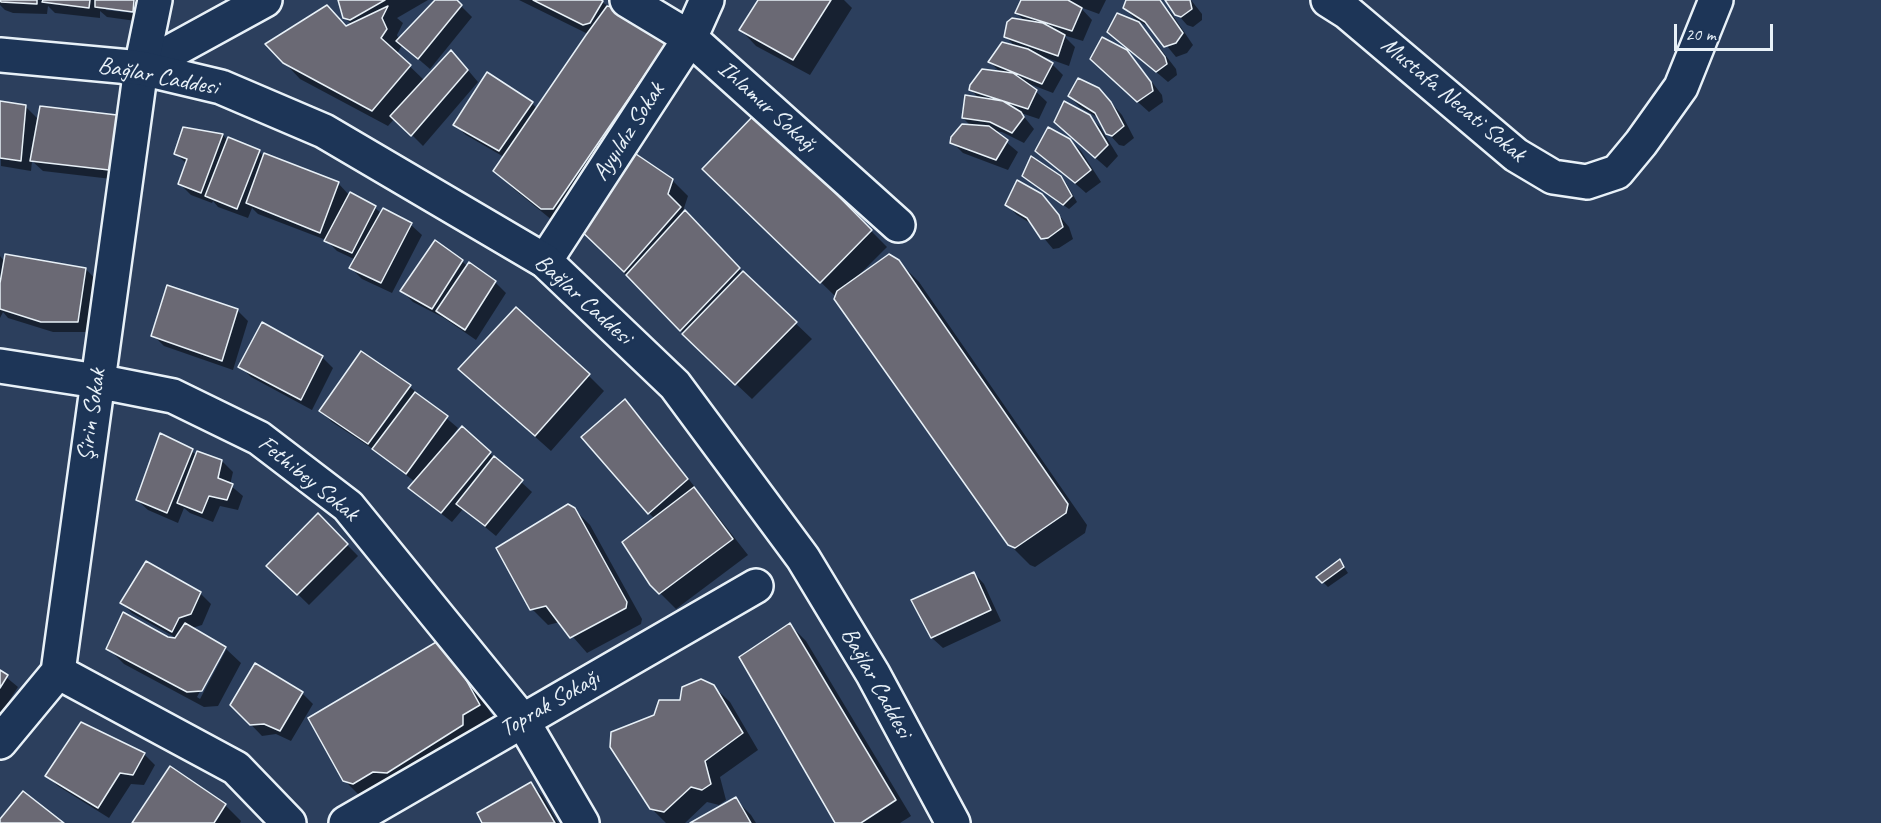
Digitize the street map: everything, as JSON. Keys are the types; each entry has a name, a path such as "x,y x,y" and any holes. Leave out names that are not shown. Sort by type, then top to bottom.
{"street":[{"name":"Şirin Sokak","path":"58,672 141,68 155,0"},
{"path":"141,68 266,0"},
{"name":"Ihlamur Sokağı","path":"627,0 690,38 898,225"},
{"name":"Ayyıldız Sokak","path":"545,261 690,38 707,0"},
{"name":"Mustafa Necati Sokak","path":"1328,0 1347,12 1516,155 1553,177 1587,182 1617,172 1681,87 1716,0"},
{"name":"Bağlar Caddesi","path":"0,55 141,68 221,87 324,132 545,261 675,385 803,558 873,674 952,823"},
{"name":"Fethibey Sokak","path":"0,366 173,396 259,438 348,506 522,720 582,823"},
{"name":"Toprak Sokağı","path":"345,823 756,586"},
{"path":"0,741 58,672 236,768 290,823"}],"building":[{"path":"0,0 37,0 37,4 1,2"},
{"path":"43,0 90,0 89,8 42,2"},
{"path":"95,0 134,0 133,12 95,7"},
{"path":"338,0 385,0 350,20 343,18"},
{"path":"435,0 457,0 462,5 418,59 396,41"},
{"path":"533,0 603,1 590,23 583,25"},
{"path":"758,0 831,0 793,60 739,30"},
{"path":"1021,0 1068,0 1082,8 1072,31 1015,13"},
{"path":"1126,0 1160,0 1183,33 1176,43 1164,47 1145,22 1123,8"},
{"path":"1165,0 1190,0 1192,9 1181,17 1175,15"},
{"path":"327,5 346,26 388,6 382,18 387,29 381,38 411,65 372,111 283,63 265,44"},
{"path":"607,6 665,42 664,47 553,209 541,209 493,171"},
{"path":"1117,13 1139,22 1165,57 1167,64 1156,72 1107,32"},
{"path":"1012,18 1043,23 1065,35 1058,56 1004,37 1007,22"},
{"path":"1102,37 1127,50 1151,82 1153,91 1137,102 1090,59"},
{"path":"1002,42 1028,49 1053,63 1042,84 988,62"},
{"path":"451,50 468,70 411,136 390,116"},
{"path":"982,69 1013,73 1037,90 1028,109 969,90"},
{"path":"487,72 533,102 499,151 453,125"},
{"path":"1078,78 1099,88 1111,102 1124,126 1112,136 1106,134 1095,113 1068,96"},
{"path":"965,95 1003,101 1021,112 1024,117 1012,133 990,122 962,118"},
{"path":"0,101 26,105 21,161 0,158"},
{"path":"1064,101 1090,115 1108,145 1095,158 1054,122"},
{"path":"40,106 117,115 109,170 30,161"},
{"path":"756,113 872,230 820,283 702,169"},
{"path":"962,124 989,126 1008,140 996,160 950,143 951,137"},
{"path":"183,127 223,134 201,193 178,184 187,159 174,154"},
{"path":"1048,127 1070,139 1091,170 1075,183 1035,151"},
{"path":"228,137 260,150 237,209 205,196"},
{"path":"633,152 673,179 668,194 681,207 624,272 575,225"},
{"path":"264,153 339,182 320,233 246,203"},
{"path":"1031,156 1061,176 1072,196 1063,205 1022,176"},
{"path":"1017,180 1042,194 1059,215 1063,227 1048,238 1041,239 1027,218 1005,205"},
{"path":"350,192 376,206 352,253 324,241"},
{"path":"383,208 412,223 381,283 349,268"},
{"path":"685,210 740,268 680,331 626,275"},
{"path":"435,240 463,260 432,309 400,291"},
{"path":"5,254 86,268 78,322 41,322 0,309 0,283"},
{"path":"889,254 899,260 1068,504 1066,513 1015,548 1008,545 834,299 837,291"},
{"path":"469,262 496,281 465,330 436,311"},
{"path":"743,271 797,322 735,385 682,334"},
{"path":"167,285 238,309 222,361 151,336"},
{"path":"516,307 590,374 535,436 458,369"},
{"path":"262,322 323,356 301,400 238,367"},
{"path":"361,351 411,385 368,444 319,411"},
{"path":"415,392 448,416 406,474 372,449"},
{"path":"625,399 688,479 648,514 581,437"},
{"path":"462,426 491,452 441,513 408,488"},
{"path":"160,433 193,449 167,513 136,500"},
{"path":"197,451 222,460 218,478 233,484 227,500 209,496 202,513 177,503"},
{"path":"494,456 523,480 485,526 456,504"},
{"path":"694,487 733,539 659,594 650,585 622,542"},
{"path":"568,504 575,508 627,602 626,608 570,638 546,606 530,610 496,548"},
{"path":"318,513 348,544 297,595 266,566"},
{"path":"1340,559 1344,567 1322,583 1316,577"},
{"path":"146,561 201,592 191,614 179,618 172,632 120,603"},
{"path":"974,572 991,610 931,638 911,600"},
{"path":"123,612 168,637 175,638 185,623 226,647 202,691 187,692 106,649"},
{"path":"790,623 896,800 861,823 835,823 739,657"},
{"path":"443,638 480,705 463,715 463,725 387,773 373,772 353,784 343,781 308,718"},
{"path":"255,663 303,692 280,731 264,724 250,725 230,705"},
{"path":"0,670 8,675 0,688"},
{"path":"701,679 714,685 743,733 705,761 711,784 702,790 691,787 664,812 650,809 610,747 611,732 654,715 659,700 680,700 682,687"},
{"path":"81,722 145,753 133,775 120,773 98,808 45,776"},
{"path":"170,766 226,804 214,823 132,823"},
{"path":"531,782 555,823 482,823 477,813"},
{"path":"23,791 64,823 0,823 0,819"},
{"path":"736,797 751,823 690,823"}]}
